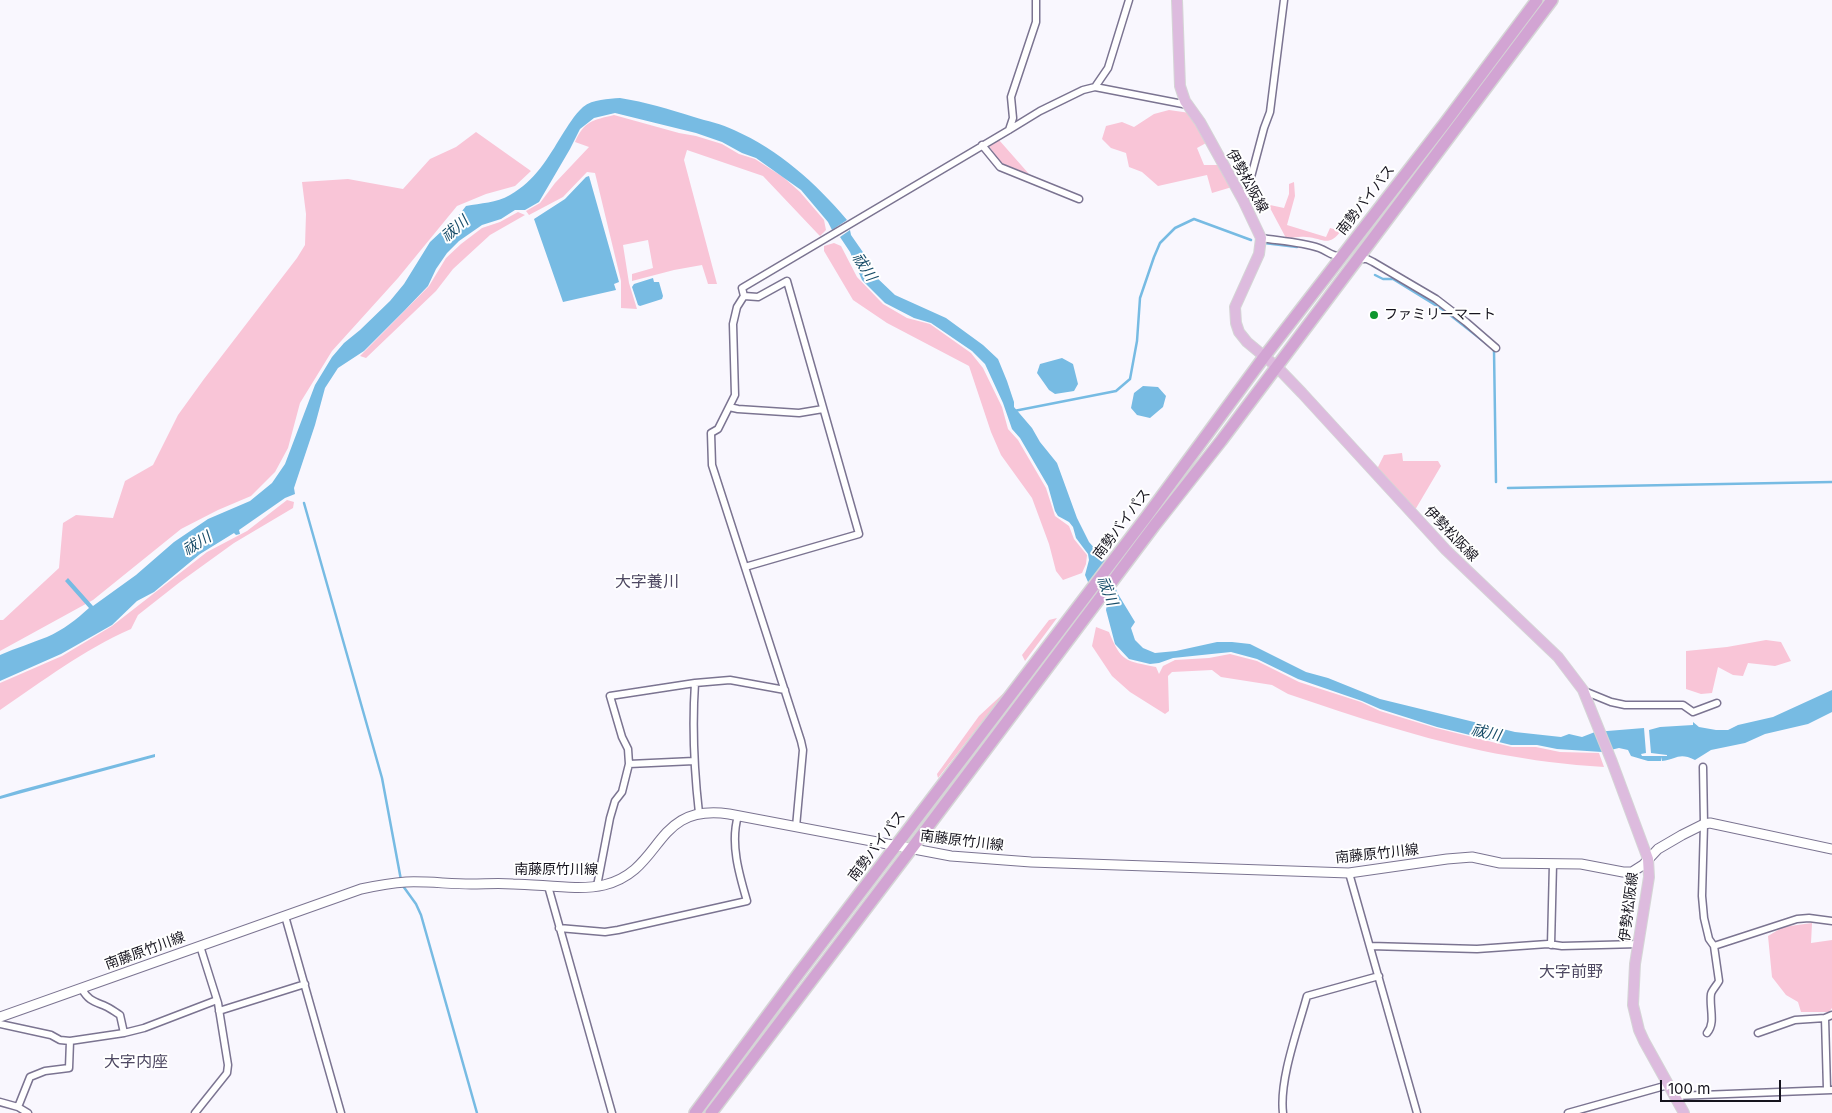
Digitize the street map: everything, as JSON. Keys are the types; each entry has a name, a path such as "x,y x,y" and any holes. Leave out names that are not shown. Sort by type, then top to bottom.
{"highway":[{"name":"南勢バイパス","path":"711,1113 1070,638 1264,357 1445,123 1537,0"},
{"name":"南勢バイパス","path":"695,1113 1062,629 1150,521 1221,441 1552,0"}],"main road":[{"name":"伊勢松阪線","path":"1176,0 1180,86 1188,105 1200,122 1243,200 1260,238 1259,254 1235,307 1236,323 1242,336 1277,367 1446,550 1558,657 1583,690 1648,859 1649,877 1633,987 1634,1013 1644,1041 1684,1113"},
{"name":"南藤原竹川線","path":"0,1017 361,889 402,883 597,886 616,881 642,864 668,829 682,819 699,813 713,812 738,816 951,856 998,860 1349,874 1458,858 1481,858 1500,864 1581,864 1632,872 1658,849 1704,824"},
{"path":"1704,824 1715,823 1832,848"}],"street":[{"path":"1009,130 1013,118 1012,97 1036,22 1036,0"},
{"path":"1094,87 1108,68 1130,0"},
{"path":"1243,200 1270,112 1284,0"},
{"path":"796,827 803,750 712,465 711,433 718,429 735,394 734,324 737,307 744,296 742,288 1040,110 1083,90 1094,87 1188,105"},
{"path":"982,145 1000,167 1079,199"},
{"path":"1260,238 1304,244 1320,248 1334,256 1342,256"},
{"path":"1358,259 1367,259 1373,262 1436,299 1496,348"},
{"path":"744,296 758,297 787,281 859,534 745,567"},
{"path":"729,407 799,413 823,408"},
{"path":"597,886 610,818 615,801 622,792 629,764 628,749 622,737 610,696 695,683 730,680 785,690"},
{"path":"695,683 694,761 699,813"},
{"path":"1583,690 1611,702 1624,705 1683,705 1693,712 1717,703"},
{"path":"629,764 694,761"},
{"path":"1703,767 1702,896 1704,918 1709,939 1714,946 1719,981 1711,993 1712,1024 1707,1033"},
{"path":"559,928 605,932 747,901 740,878 736,846 735,826 738,816"},
{"path":"1552,945 1553,864"},
{"path":"1349,874 1418,1113"},
{"path":"548,886 612,1113"},
{"path":"285,916 341,1113"},
{"path":"1714,946 1797,919 1809,918 1832,922"},
{"path":"1370,946 1477,949 1552,945 1639,944"},
{"path":"195,1113 227,1073 228,1065 217,1000 200,946"},
{"path":"1284,1113 1282,1102 1286,1077 1308,996 1379,976"},
{"path":"219,1011 305,984"},
{"path":"82,989 86,998 106,1006 120,1015 124,1033"},
{"path":"0,1024 70,1041 144,1028 217,1000"},
{"path":"1758,1033 1795,1020 1825,1018 1832,1015"},
{"path":"1674,1096 1829,1089 1825,1018"},
{"path":"18,1107 30,1077 45,1071 69,1068 70,1041"},
{"path":"1568,1113 1668,1085"},
{"path":"0,1102 18,1107 28,1113"}],"shaded area":[{"path":"1169,110 1190,113 1208,142 1197,148 1204,165 1219,165 1232,187 1212,193 1207,175 1158,186 1142,172 1129,167 1126,153 1111,148 1102,139 1106,126 1122,122 1134,127 1154,114"},
{"path":"614,115 722,144 739,154 755,159 783,177 800,192 824,220 826,230 820,236 763,176 687,150 684,160 717,284 708,284 702,265 632,281 632,274 653,268 648,240 623,245 629,283 637,309 621,308 621,281 595,173 587,172 563,197 529,215 526,211 540,203 555,183 589,147 575,142 582,130 590,122"},
{"path":"476,132 531,171 515,186 486,194 457,206 398,278 332,351 300,403 288,448 275,472 251,496 181,529 93,600 0,651 0,620 3,620 59,568 63,523 76,515 113,518 125,481 153,465 178,415 297,258 305,245 306,214 302,182 348,179 403,189 430,159 456,147"},
{"path":"999,140 1029,174 1001,163 989,146"},
{"path":"1294,182 1295,196 1287,225 1326,237 1330,228 1341,231 1329,241 1303,237 1286,238 1270,205 1284,208 1289,194 1289,184"},
{"path":"518,212 525,215 490,235 453,269 436,291 366,358 360,356 429,286 446,258 461,244 482,228 500,222"},
{"path":"834,243 841,246 857,277 883,304 907,318 930,324 971,353 983,368 1002,407 1008,429 1018,440 1046,488 1055,516 1069,526 1074,539 1087,555 1082,573 1063,580 1056,571 1049,544 1032,498 1001,455 991,432 969,366 887,323 853,300 824,251 824,246"},
{"path":"1402,453 1403,461 1438,461 1441,466 1415,510 1377,469 1384,455"},
{"path":"287,500 294,502 293,508 234,543 180,582 138,615 131,629 96,646 0,710 0,683 62,656 112,626 207,552 247,531"},
{"path":"1057,618 1025,661 1022,655 1049,620"},
{"path":"1096,627 1109,632 1117,649 1126,659 1156,667 1159,674 1163,666 1175,660 1209,658 1230,654 1257,661 1299,682 1361,702 1380,711 1436,728 1512,747 1536,747 1560,752 1599,753 1604,767 1522,758 1442,742 1288,694 1272,685 1221,677 1212,670 1172,672 1168,676 1169,711 1165,714 1130,692 1112,676 1092,646"},
{"path":"1766,640 1781,642 1791,661 1775,666 1748,663 1743,676 1733,675 1718,667 1712,693 1701,694 1686,689 1686,651 1727,647"},
{"path":"1007,690 938,778 937,774 979,716"},
{"path":"1812,923 1811,943 1832,940 1832,1008 1829,1012 1801,1012 1798,1002 1786,995 1772,977 1768,936 1783,927"}],"water":[{"name":"祓川","path":"620,98 657,106 719,124 751,138 796,169 823,193 847,220 832,230 828,222 801,190 756,158 722,142 696,133 615,113 594,118 580,129 539,202 525,210 515,210 501,219 482,225 459,241 447,253 436,269 428,286 364,351 338,368 325,388 294,488 295,494 285,498 239,530 240,534 236,535 234,533 200,554 154,592 137,601 112,625 61,654 0,681 0,655 53,634 70,624 89,608 65,581 68,578 93,606 136,575 174,542 208,519 250,501 272,483 285,464 315,385 332,357 344,343 390,301 404,284 430,242 466,206 505,198 527,183 540,168 571,121 583,107 596,101"},
{"path":"589,176 619,282 614,284 616,290 563,302 534,219 565,199"},
{"name":"祓川","path":"850,230 851,235 867,258 868,265 874,275 895,295 946,318 983,345 998,359 1014,402 1014,407 1057,463 1077,518 1089,542 1104,559 1118,594 1135,622 1131,628 1135,640 1143,648 1155,653 1176,651 1217,642 1250,644 1306,672 1328,678 1380,699 1515,732 1561,737 1569,734 1582,737 1595,732 1644,728 1646,753 1641,754 1642,756 1667,756 1651,753 1649,730 1660,727 1693,725 1693,722 1699,727 1728,730 1738,725 1773,717 1832,690 1832,712 1808,724 1765,734 1745,743 1711,750 1695,760 1681,756 1662,761 1662,757 1661,761 1648,761 1631,756 1628,750 1619,748 1602,752 1557,749 1537,745 1511,745 1437,727 1380,709 1298,679 1257,659 1231,652 1173,658 1150,664 1129,659 1115,644 1106,610 1107,604 1088,582 1085,575 1089,560 1088,554 1076,538 1073,527 1069,522 1058,516 1055,511 1048,486 1020,438 1012,429 1003,403 985,364 972,351 931,323 914,318 885,303 862,280 850,252 840,237"},
{"path":"653,278 654,282 659,282 663,296 662,299 638,305 632,287 634,284"},
{"path":"1062,358 1073,364 1078,384 1074,391 1055,394 1049,390 1037,373 1040,364"},
{"path":"1143,386 1158,387 1166,396 1163,407 1150,418 1137,415 1131,408 1134,393"},
{"path":"155,754 155,757 0,799 0,796 20,790"}],"waterway":[{"path":"1014,411 1116,391 1130,379 1137,341 1140,298 1160,243 1175,228 1194,219 1251,240"},
{"path":"1264,243 1297,247"},
{"path":"1375,275 1383,279 1393,279 1445,311 1487,344"},
{"path":"1491,347 1494,350 1496,482"},
{"path":"1508,488 1832,482"},
{"path":"304,503 382,778 401,880"},
{"path":"403,886 416,904 421,915 477,1113"}],"place":[{"name":"ファミリーマート","path":"1374,315"}],"district":[{"name":"大字養川","path":"647,582"},
{"name":"大字前野","path":"1571,972"},
{"name":"大字内座","path":"136,1062"}]}
